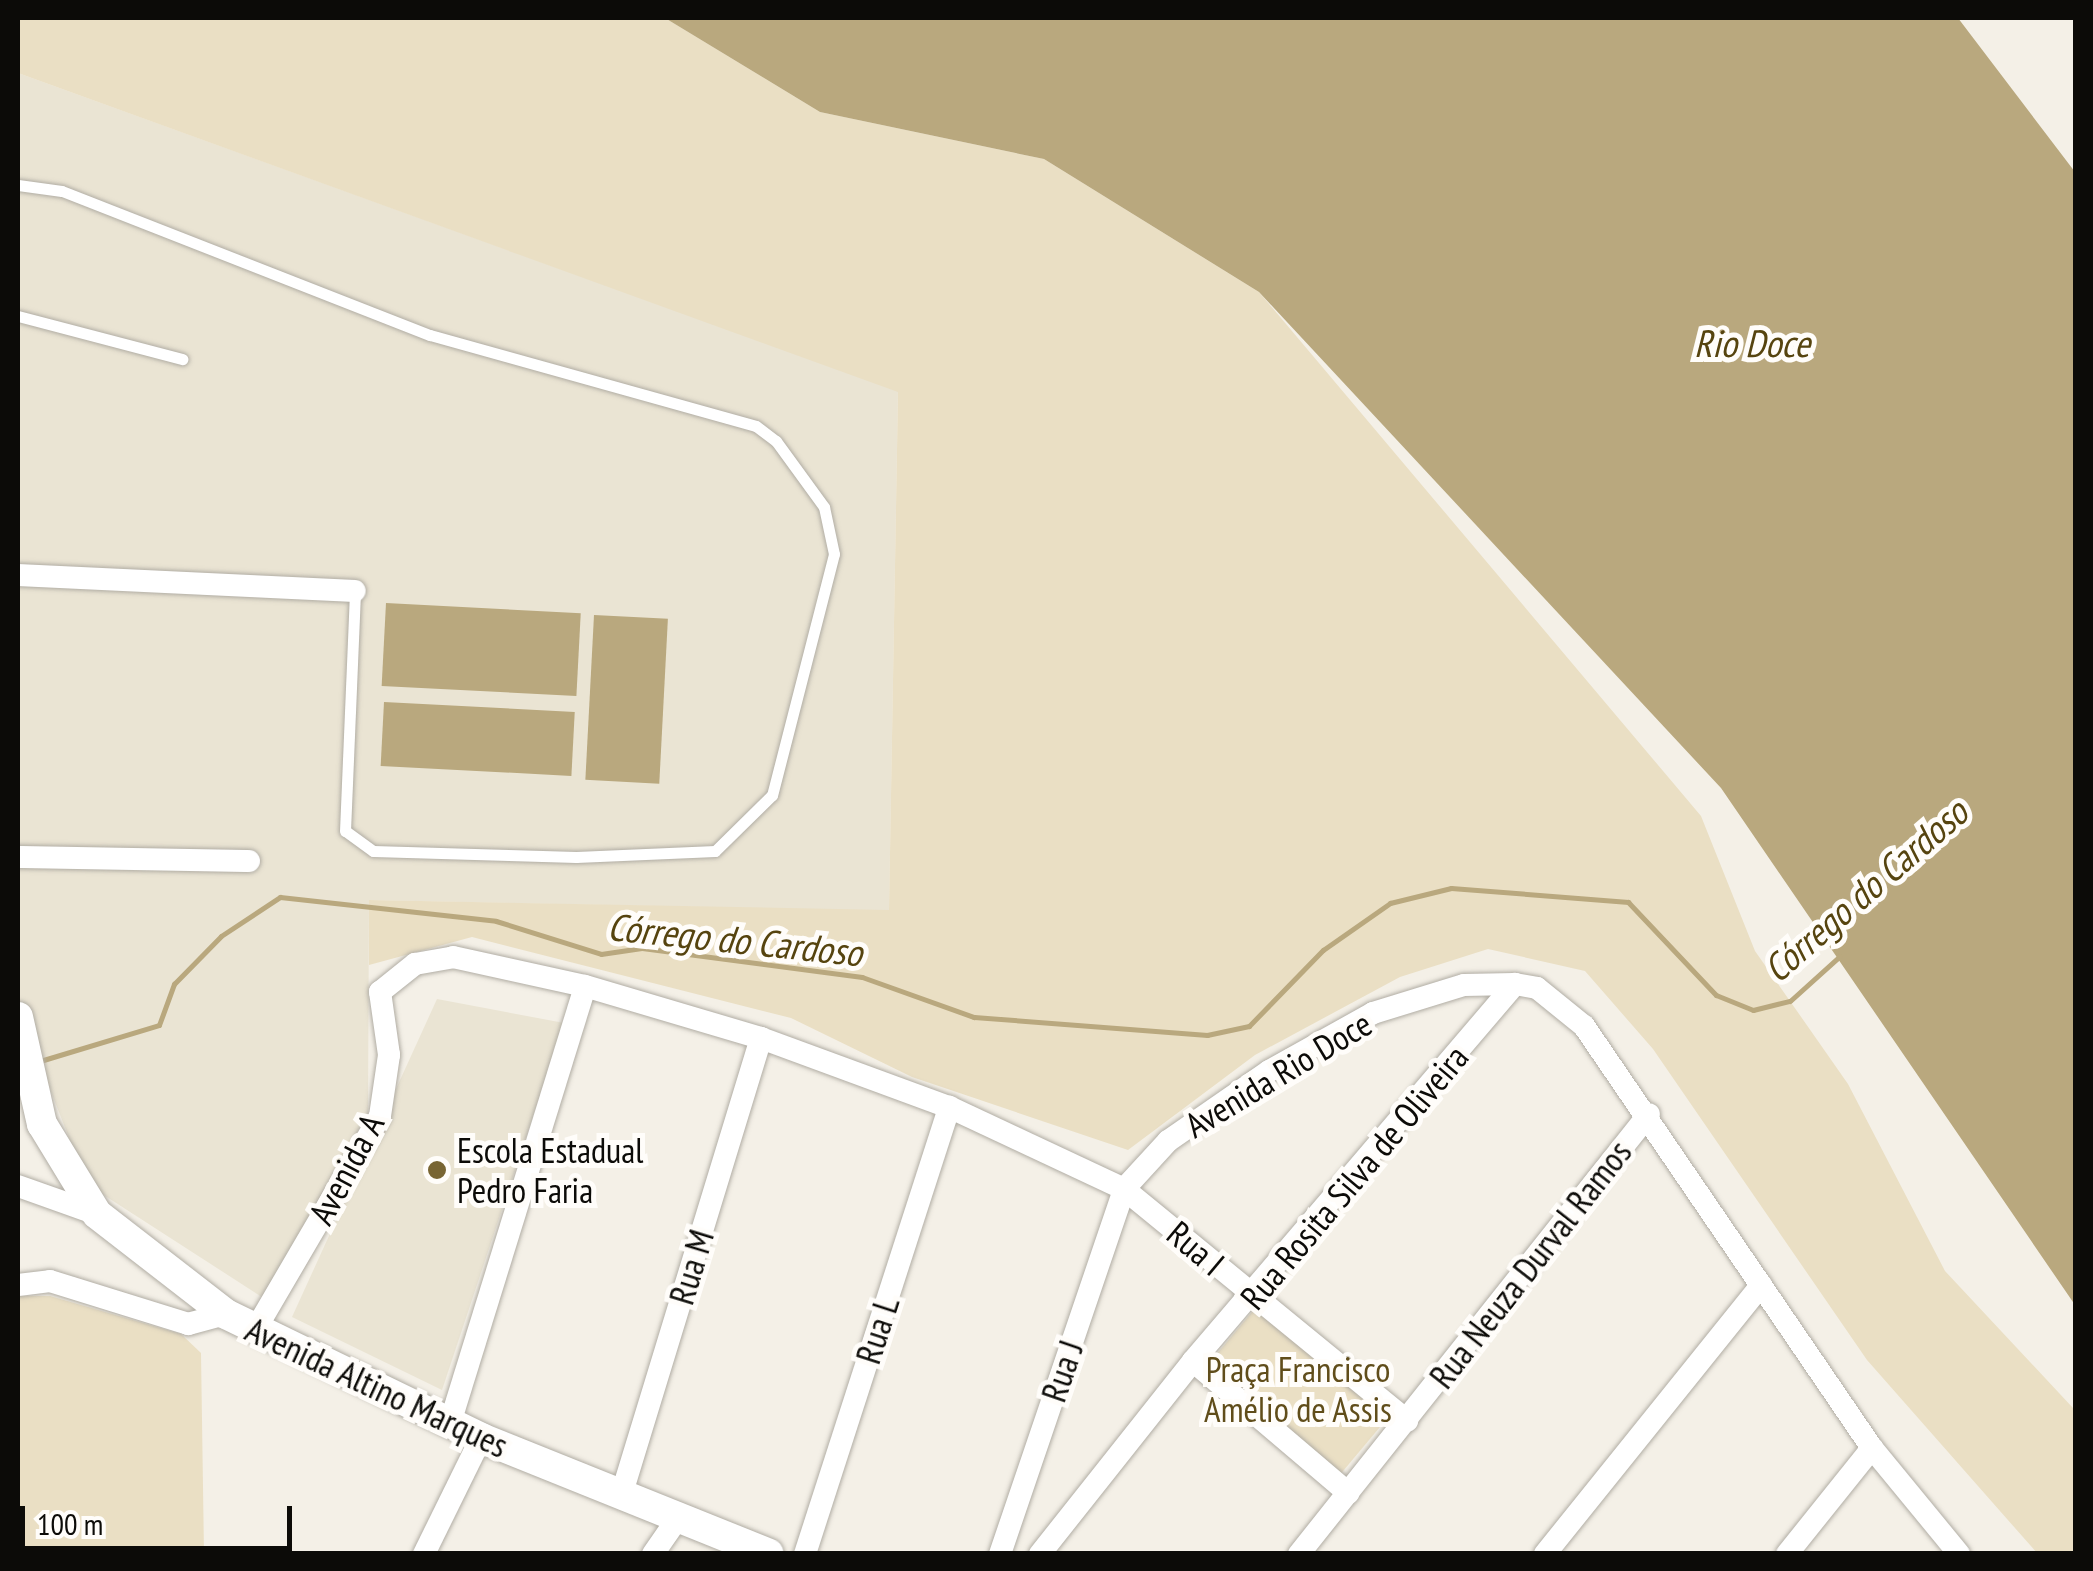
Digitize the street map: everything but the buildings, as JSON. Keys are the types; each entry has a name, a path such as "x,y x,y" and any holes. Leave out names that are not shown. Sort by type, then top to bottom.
{"main road":[{"name":"Avenida Altino Marques","path":"18,1017 42,1124 97,1214 226,1314 254,1332 450,1424 769,1554"}],"street":[{"path":"18,575 355,590"},
{"path":"18,857 249,861"},
{"name":"Avenida A","path":"254,1332 380,1116 389,1056 380,992 415,964 454,957 585,986"},
{"name":"Avenida Rio Doce","path":"1124,1188 1182,1131 1270,1071 1373,1013 1464,985 1515,984 1537,988 1584,1026 1648,1114 1872,1448 1959,1554"},
{"name":"Rua Rosita Silva de Oliveira","path":"1040,1554 1193,1361 1254,1297 1515,984"},
{"path":"450,1424 585,986 761,1038 949,1107 1124,1188"},
{"name":"Rua M","path":"621,1496 761,1038"},
{"name":"Rua L","path":"805,1554 949,1107"},
{"name":"Rua Neuza Durval Ramos","path":"1298,1554 1648,1114"},
{"path":"18,1186 97,1214"},
{"name":"Rua I","path":"1124,1188 1407,1421"},
{"name":"Rua J","path":"1000,1554 1124,1188"},
{"path":"18,1285 50,1281 188,1324 226,1314"},
{"path":"1545,1554 1761,1285"},
{"path":"1193,1361 1348,1493"},
{"path":"424,1554 482,1438"},
{"path":"1787,1554 1872,1448"},
{"path":"653,1554 678,1518"}],"lane":[{"path":"18,185 62,191 430,335 756,426 776,441 824,507 834,554 772,796 714,851 576,857 373,851 345,831 355,590"},
{"path":"18,316 182,359"}],"shaded area":[{"path":"18,73 898,391 889,911 369,900 368,1114 265,1299 96,1190 77,1158 37,1056 18,1055"},
{"name":"Escola Estadual Pedro Faria","path":"437,999 564,1023 442,1390 292,1317"}],"green space":[{"path":"18,18 665,18 820,112 1044,159 1259,292 1701,816 1755,951 1848,1084 1945,1271 2073,1408 2075,1553 2037,1553 1867,1360 1653,1049 1585,971 1488,949 1400,977 1255,1055 1128,1150 912,1077 791,1018 472,937 369,965 369,900 889,910 898,392 18,73"},
{"path":"18,1296 50,1296 181,1334 201,1353 204,1553 18,1553"},
{"name":"Praça Francisco Amélio de Assis","path":"1257,1306 1389,1417 1341,1473 1209,1363"}],"water":[{"name":"Rio Doce","path":"665,18 1958,18 2075,172 2075,1305 1721,788 1259,292 1044,159 820,112"},
{"path":"386,603 581,613 576,696 382,686"},
{"path":"594,615 668,619 659,784 585,780"},
{"path":"384,702 575,712 571,776 381,766"}],"waterway":[{"name":"Córrego do Cardoso","path":"40,1061 159,1025 174,984 221,936 280,897 496,921 601,954 642,948 862,977 974,1017 1207,1035 1249,1026 1323,950 1390,903 1451,888 1628,902 1716,995 1753,1010 1790,1001 1840,956"}],"place":[{"name":"Escola Estadual Pedro Faria","path":"437,1170"}]}
